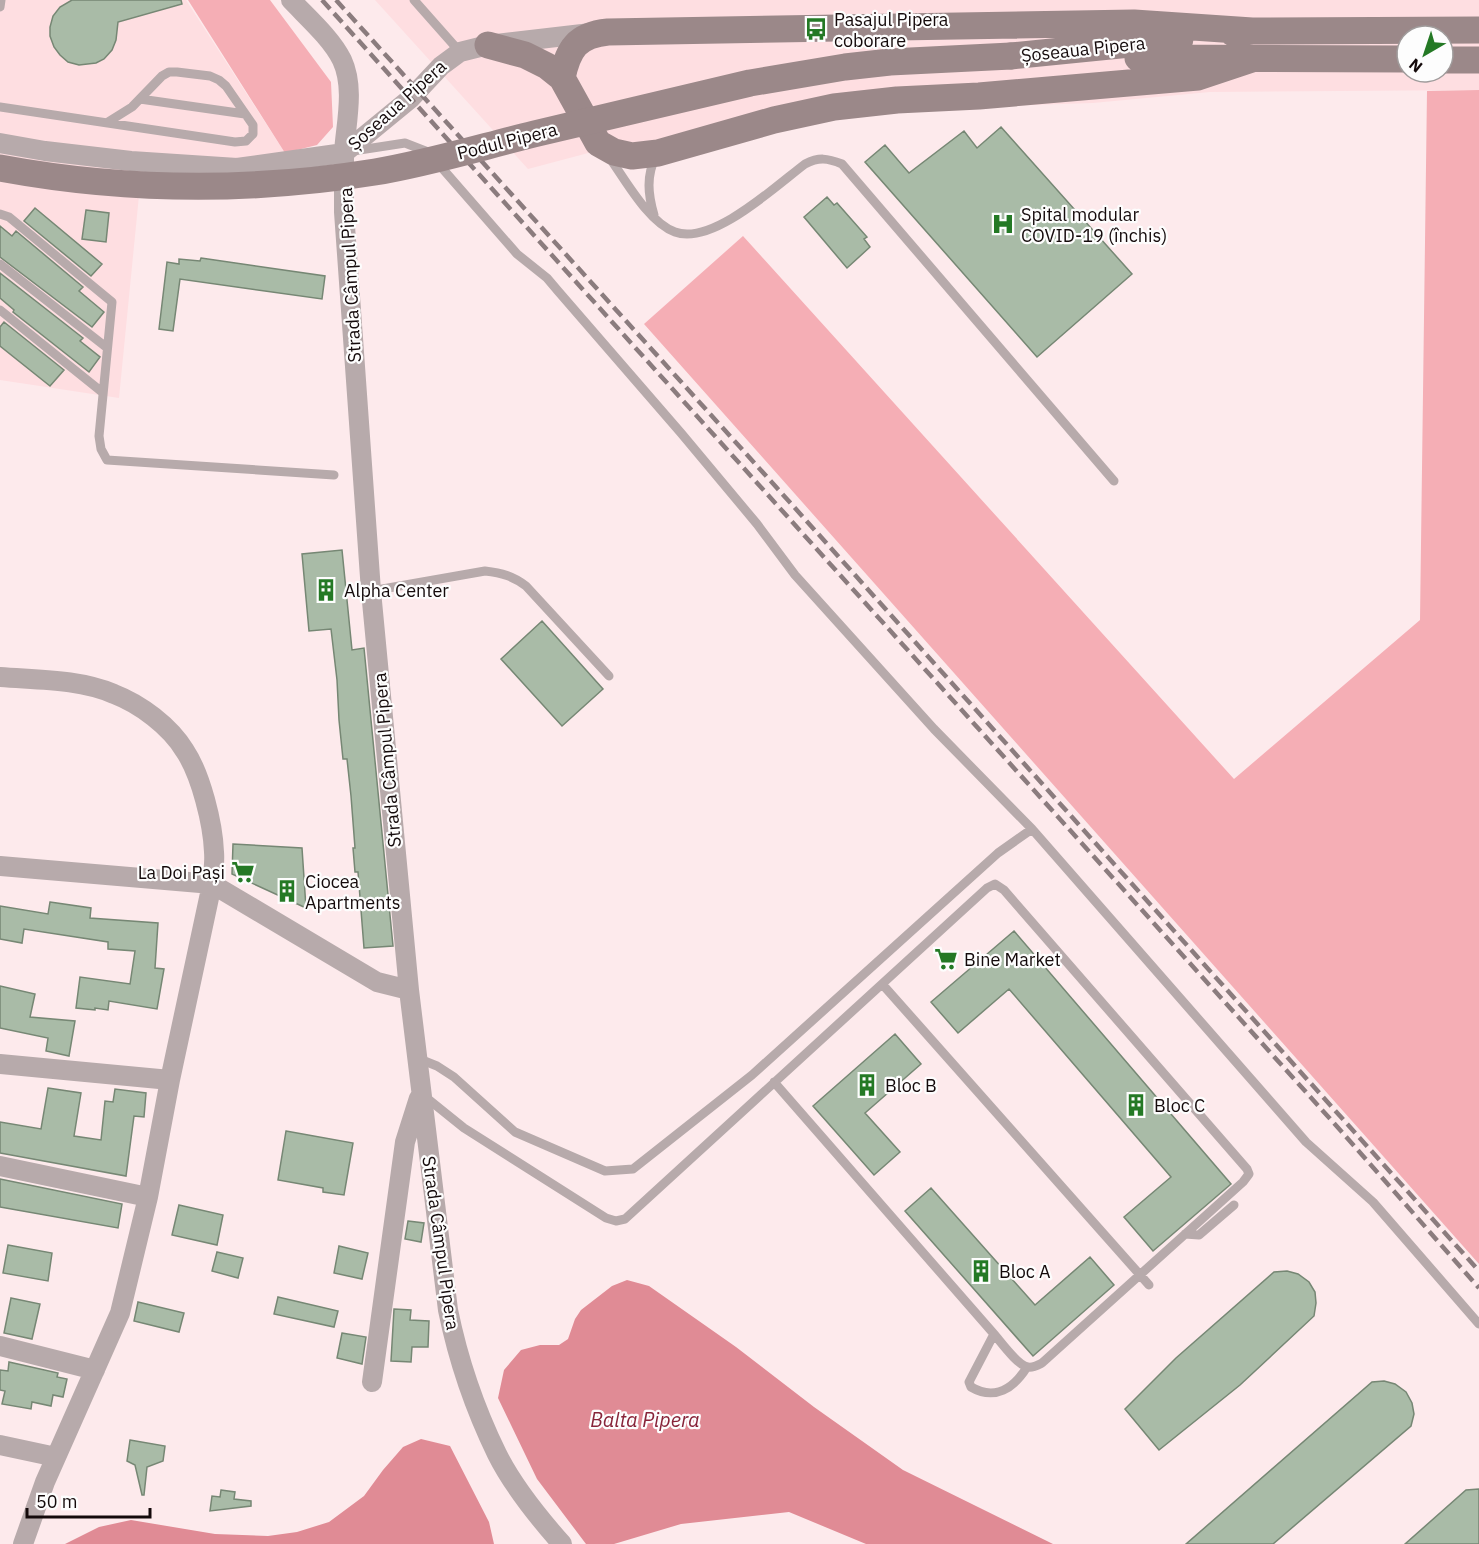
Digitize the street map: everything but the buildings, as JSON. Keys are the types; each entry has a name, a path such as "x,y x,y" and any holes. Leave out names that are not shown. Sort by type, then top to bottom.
{"main road":[{"path":"562,78 571,50 591,33 1134,23 1252,31"},
{"name":"Șoseaua Pipera","path":"1011,56 1252,31 1479,30"},
{"path":"488,45 525,54 547,66 562,78 598,143 623,155 643,156 774,120 834,107 897,100 979,96 1198,77 1252,59"},
{"name":"Șoseaua Pipera","path":"1011,56 1395,60"},
{"name":"Podul Pipera","path":"0,168 128,184 183,187 274,184 321,179 376,172 444,157 750,83 801,73 890,62 1011,56"},
{"path":"1455,60 1479,60"}],"street":[{"name":"Strada Câmpul Pipera","path":"291,0 333,47 344,66 348,88 344,153 344,212 372,591 409,990 448,1310 453,1334 478,1409 497,1455 522,1493 562,1544"},
{"name":"Șoseaua Pipera","path":"344,153 411,98 441,66 460,52 488,45 591,33"},
{"path":"0,143 131,161 237,168 286,163 344,153"},
{"path":"0,677 86,686 114,694 143,710 164,726 185,750 198,780 208,812 215,854 212,884 170,1080 148,1197 120,1313 56,1457 23,1544"},
{"path":"0,866 212,884 377,982 409,990"},
{"path":"0,1064 170,1080"},
{"path":"372,1382 405,1143 421,1093"},
{"path":"0,1166 148,1197"},
{"path":"0,1346 95,1370"},
{"path":"0,1444 56,1457"}],"lane":[{"path":"0,7 1,0"},
{"path":"414,0 460,52"},
{"path":"0,107 235,142 246,141 253,134 253,125 226,86 210,76 169,72 162,76 140,99 108,122"},
{"path":"140,99 245,114"},
{"path":"344,153 405,143 428,152 517,254 558,291 735,497 795,575 934,729 1032,829 1306,1142 1372,1202 1479,1324"},
{"path":"598,143 638,198 655,217 675,232 698,233 732,219 805,164 817,158 830,159 842,164 1114,481"},
{"path":"655,217 649,198 648,181 658,153"},
{"path":"0,214 9,217 112,302 102,392 100,442 103,455 107,460 334,475"},
{"path":"0,264 106,347"},
{"path":"0,310 102,392"},
{"path":"372,591 485,571 503,573 526,586 609,676"},
{"path":"417,1058 437,1066 454,1077 515,1132 605,1171 633,1169 752,1075 998,854 1032,829"},
{"path":"421,1093 464,1128 606,1218 616,1221 625,1219 774,1082 883,985 987,888 995,884 1004,890 1247,1168 1248,1174 1243,1182 1042,1363 1034,1367 1027,1367 1021,1364 994,1334 774,1082"},
{"path":"883,985 1149,1285"},
{"path":"1185,1234 1199,1235 1234,1205"},
{"path":"994,1334 969,1382 971,1388 979,1392 994,1394 1019,1381 1027,1367"}],"shaded area":[{"path":"0,0 186,0 285,153 258,161 143,155 119,398 0,380"},
{"path":"188,0 270,0 331,82 333,127 317,145 285,153"},
{"path":"375,0 1479,0 1479,90 1210,92 1093,103 911,109 592,152 528,169"},
{"path":"1479,90 1479,1264 644,324 743,236 1234,779 1420,620 1427,91"}],"water":[{"name":"Balta Pipera","path":"627,1280 649,1286 903,1470 1053,1544 866,1544 789,1512 681,1524 614,1544 586,1544 537,1479 498,1398 504,1370 521,1350 540,1345 559,1345 568,1339 581,1310 612,1286"},
{"path":"421,1439 450,1446 489,1522 494,1544 65,1544 99,1527 131,1520 215,1534 268,1536 297,1532 329,1522 364,1496 403,1447"}],"railway":[{"path":"322,0 1341,1131 1479,1288"},
{"path":"336,0 1479,1271"}],"place":[{"name":"Pasajul Pipera coborare","path":"816,29"},
{"name":"Spital modular COVID-19 (închis)","path":"1003,224"},
{"name":"Alpha Center","path":"326,590"},
{"name":"La Doi Pași","path":"243,872"},
{"name":"Ciocea Apartments","path":"287,891"},
{"name":"Bine Market","path":"946,959"},
{"name":"Bloc B","path":"867,1085"},
{"name":"Bloc C","path":"1136,1105"},
{"name":"Bloc A","path":"981,1271"}]}
